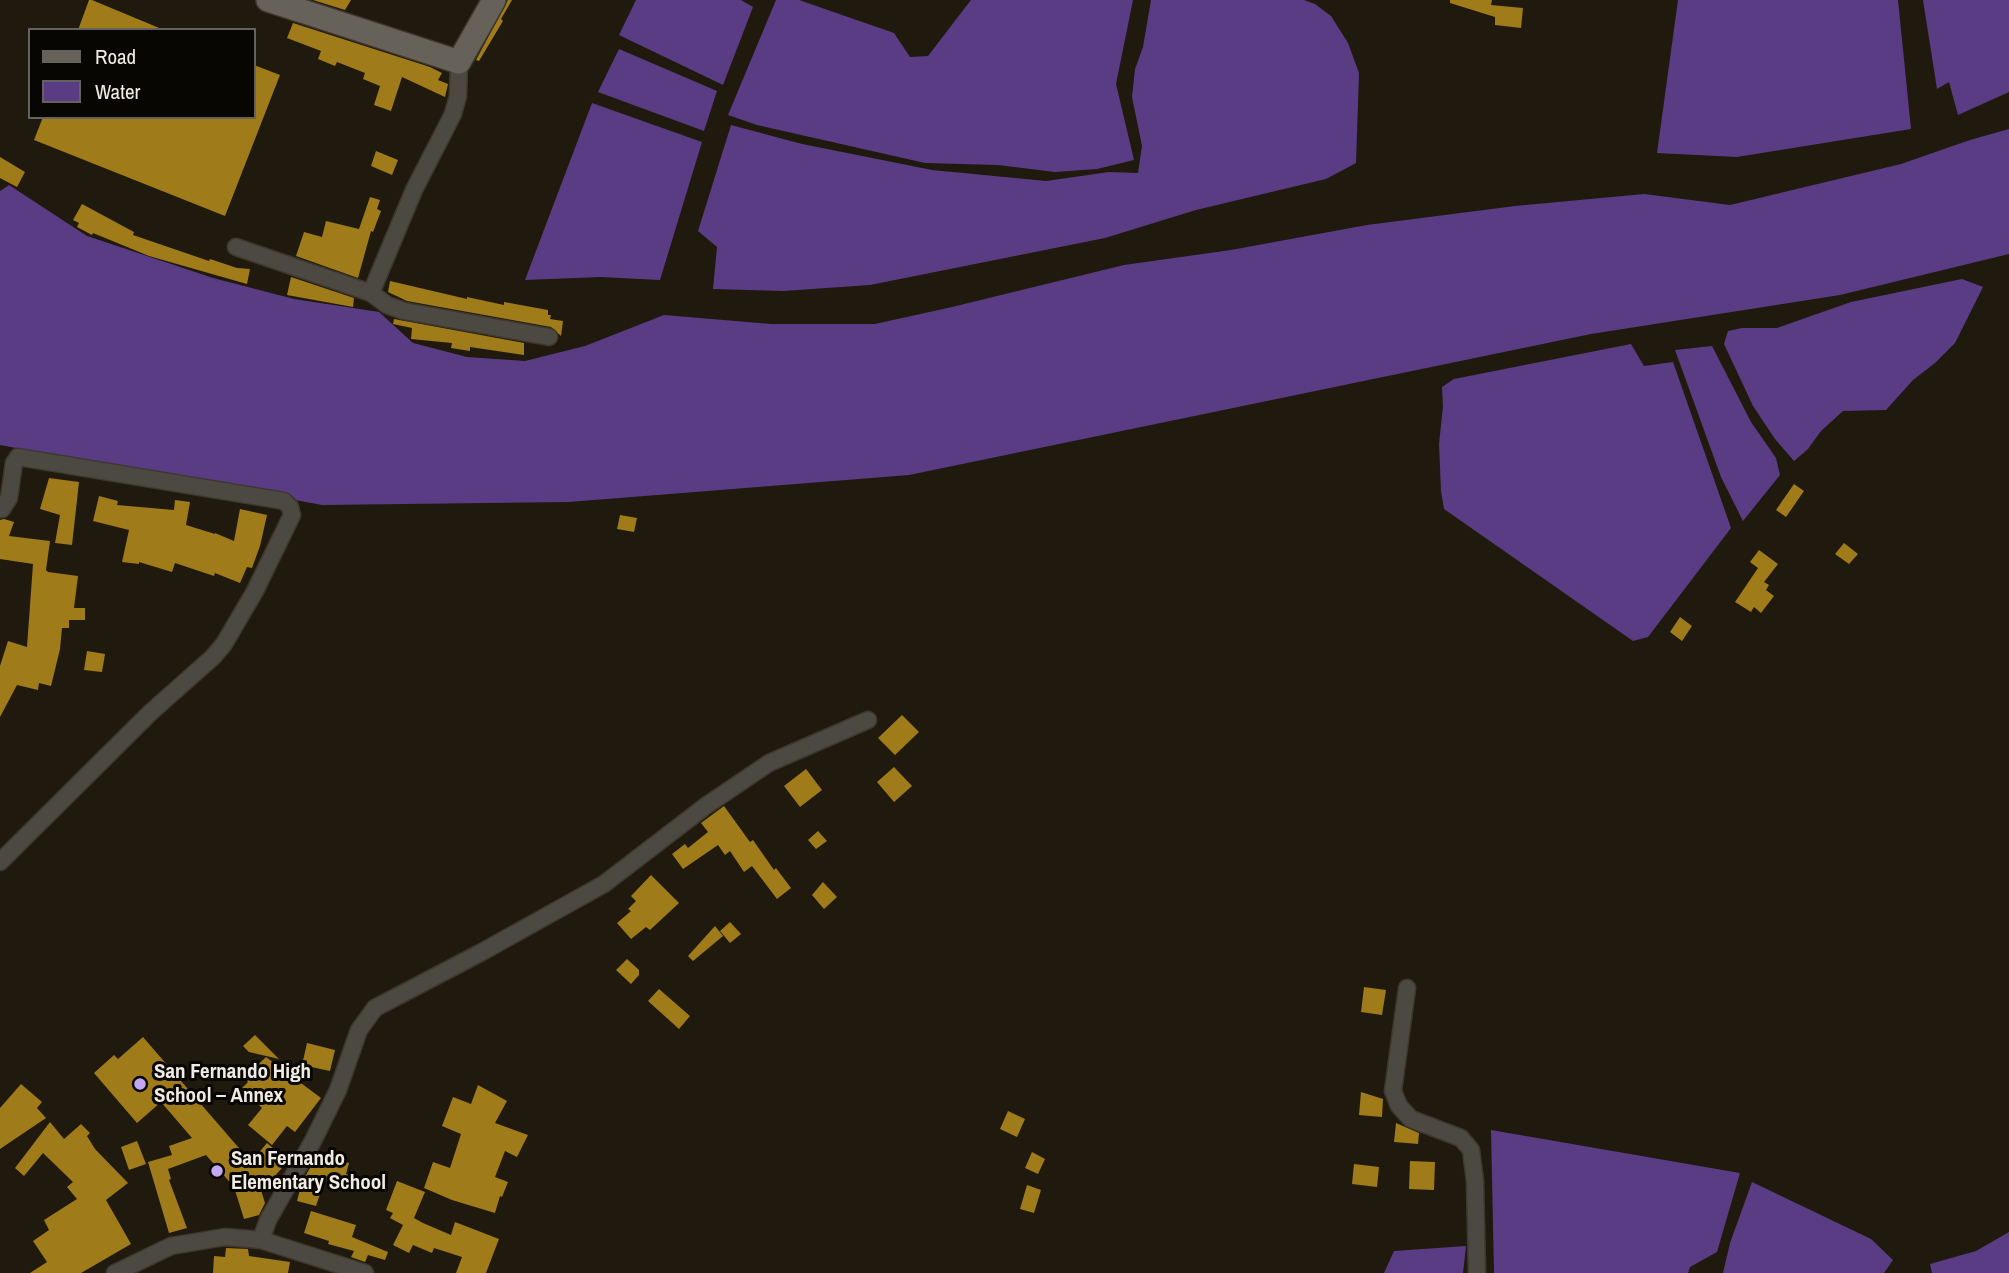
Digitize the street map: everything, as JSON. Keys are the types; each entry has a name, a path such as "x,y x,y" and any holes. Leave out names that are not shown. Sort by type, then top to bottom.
{"street":[{"path":"268,0 459,62"},
{"path":"371,293 414,190 453,114 458,96 459,62 494,0"},
{"path":"236,247 371,293 404,311 548,337"},
{"path":"0,509 9,498 14,463 18,457 284,501 290,507 292,515 255,591 218,650 151,712 0,862"},
{"path":"261,1240 268,1220 313,1141 338,1090 359,1030 375,1008 604,884 707,805 769,763 868,720"},
{"path":"1407,988 1393,1091 1399,1106 1411,1119 1461,1138 1471,1150 1475,1181 1477,1273"},
{"path":"115,1273 171,1246 225,1237 261,1240 365,1273"}],"water":[{"path":"636,0 741,0 753,7 723,85 619,35"},
{"path":"776,0 799,0 894,33 910,57 928,56 971,0 1133,0 1116,84 1134,160 1097,169 1055,172 998,165 925,163 757,125 728,115"},
{"path":"1151,0 1304,0 1315,4 1331,16 1348,43 1359,73 1356,163 1326,179 1196,210 1105,238 870,285 783,291 713,289 717,247 698,231 731,125 802,144 932,170 1046,181 1109,172 1138,173 1142,146 1132,97 1135,69 1143,47"},
{"path":"1678,0 1898,0 1911,129 1737,157 1657,153"},
{"path":"1923,0 2009,0 2009,92 1958,115 1949,82 1937,89"},
{"path":"619,49 717,91 704,131 598,92"},
{"path":"592,103 702,142 660,280 601,277 525,280"},
{"path":"2009,129 2009,254 1840,295 1591,334 909,475 569,502 322,505 0,445 0,191 9,185 87,236 213,278 294,299 379,312 413,343 467,357 525,361 585,346 664,315 771,324 875,324 1124,265 1231,250 1367,225 1515,206 1644,194 1730,205 1901,164"},
{"path":"1962,279 1983,287 1955,343 1913,380 1886,410 1843,411 1794,461 1753,406 1724,344 1728,331 1742,328 1777,328 1851,302"},
{"path":"1631,344 1644,366 1673,362 1731,528 1648,637 1633,641 1444,509 1439,444 1442,387 1454,379"},
{"path":"1712,346 1751,422 1776,458 1780,475 1743,521 1721,477 1675,350"},
{"path":"1491,1130 1740,1173 1717,1252 1690,1267 1688,1273 1494,1273"},
{"path":"1752,1182 1871,1239 1893,1260 1884,1273 1723,1273 1730,1243"},
{"path":"2009,1232 2009,1273 1932,1273 1930,1264 1976,1251"},
{"path":"1466,1246 1463,1273 1384,1273 1394,1251"}],"building":[{"path":"89,0 92,0 159,28 79,28"},
{"path":"313,0 351,0 345,10"},
{"path":"508,0 512,0 501,19 503,21 479,61 476,60"},
{"path":"1450,0 1492,0 1491,5 1523,8 1521,28 1495,25 1495,17 1450,3"},
{"path":"293,23 430,67 442,73 438,80 448,84 445,97 402,77 391,111 374,105 380,86 363,79 365,73 337,62 335,66 318,59 321,51 287,38"},
{"path":"256,66 280,75 225,216 34,140 42,119 256,119"},
{"path":"376,151 398,160 392,175 371,166"},
{"path":"0,157 25,172 17,187 0,178"},
{"path":"370,197 380,200 377,209 381,211 373,232 371,231 358,278 296,256 304,232 322,237 326,221 359,229"},
{"path":"82,204 134,232 133,235 209,261 210,259 237,268 250,269 247,284 149,256 93,233 92,235 77,227 79,223 73,220"},
{"path":"291,277 354,298 353,307 287,295"},
{"path":"390,281 467,299 548,310 550,319 563,321 561,336 551,327 407,301 388,292"},
{"path":"394,319 524,343 524,355 470,347 470,351 451,348 452,343 411,339 412,328 393,324"},
{"path":"49,478 79,482 72,545 55,543 60,515 40,509"},
{"path":"1794,484 1804,491 1786,517 1776,510"},
{"path":"99,496 118,501 117,505 174,510 175,500 190,502 186,525 234,541 240,509 267,515 252,568 247,567 240,583 215,573 214,576 175,563 172,572 139,562 122,562 129,530 93,521"},
{"path":"620,515 637,518 634,532 617,529"},
{"path":"0,520 14,522 9,536 50,541 46,570 78,576 74,608 85,608 85,620 69,620 69,628 62,628 51,686 39,683 38,690 17,685 0,717 0,666 8,641 27,647 33,564 0,559"},
{"path":"1844,543 1858,554 1849,564 1835,554"},
{"path":"1759,550 1778,564 1764,582 1769,585 1766,590 1774,596 1761,613 1754,607 1751,612 1735,602 1758,568 1750,562"},
{"path":"1680,617 1692,626 1682,641 1670,632"},
{"path":"87,651 105,654 102,672 84,670"},
{"path":"902,715 919,732 895,755 878,738"},
{"path":"894,767 912,786 894,802 877,782"},
{"path":"806,769 822,790 800,807 784,786"},
{"path":"724,806 750,842 753,840 774,870 776,868 791,888 777,899 752,866 744,872 730,851 725,855 718,845 683,869 672,854 685,844 688,848 708,832 701,823"},
{"path":"818,831 827,841 816,849 808,840"},
{"path":"651,875 679,903 650,930 646,927 631,939 617,923 631,911 628,909 636,901 631,896"},
{"path":"823,882 837,897 824,909 812,895"},
{"path":"730,922 741,934 730,943 720,931"},
{"path":"715,926 723,936 693,961 688,956"},
{"path":"627,959 639,970 639,975 631,984 616,970"},
{"path":"1364,987 1386,990 1382,1015 1361,1012"},
{"path":"659,989 690,1016 679,1029 648,1001"},
{"path":"255,1035 279,1059 249,1052 243,1046"},
{"path":"143,1037 251,1162 267,1143 288,1161 267,1185 260,1187 265,1203 259,1215 244,1219 234,1187 206,1155 168,1169 169,1180 187,1228 169,1233 148,1162 172,1155 169,1146 192,1138 161,1102 137,1123 94,1073 114,1055 118,1059"},
{"path":"307,1043 335,1050 330,1071 302,1065"},
{"path":"266,1057 321,1098 295,1132 287,1126 272,1145 248,1125 262,1108 242,1088 248,1082 244,1078"},
{"path":"21,1084 42,1102 37,1108 46,1118 0,1149 0,1108"},
{"path":"478,1085 507,1101 495,1123 528,1135 517,1157 505,1151 495,1177 508,1182 495,1213 424,1188 433,1162 450,1168 461,1134 442,1126 453,1097 471,1104"},
{"path":"1361,1092 1383,1099 1382,1117 1359,1115"},
{"path":"1008,1111 1025,1119 1017,1137 1000,1129"},
{"path":"50,1122 64,1139 81,1124 90,1133 87,1136 95,1149 128,1183 106,1200 131,1244 81,1273 30,1273 47,1262 33,1241 49,1230 44,1220 77,1199 67,1187 73,1182 43,1153 24,1176 15,1168"},
{"path":"1396,1123 1419,1133 1418,1144 1394,1142"},
{"path":"137,1141 146,1164 129,1170 121,1147"},
{"path":"1032,1152 1045,1159 1038,1174 1025,1168"},
{"path":"334,1158 349,1163 346,1174 361,1180 356,1192 325,1179 316,1206 297,1201 302,1182 314,1161 331,1167"},
{"path":"1410,1161 1435,1162 1434,1190 1409,1189"},
{"path":"1354,1164 1379,1167 1377,1187 1352,1184"},
{"path":"397,1181 425,1192 414,1218 451,1235 455,1222 499,1239 486,1273 456,1273 462,1257 434,1248 432,1253 413,1245 409,1253 393,1245 403,1225 390,1218 393,1213 386,1210"},
{"path":"1027,1185 1041,1190 1034,1213 1020,1209"},
{"path":"311,1211 356,1225 352,1237 388,1252 385,1260 368,1255 365,1262 351,1257 354,1251 328,1244 329,1241 304,1233"},
{"path":"226,1248 248,1249 249,1256 290,1262 288,1273 213,1273 214,1256 225,1257"}],"place":[{"name":"San Fernando High School – Annex","path":"140,1084"},
{"name":"San Fernando Elementary School","path":"217,1171"}]}
